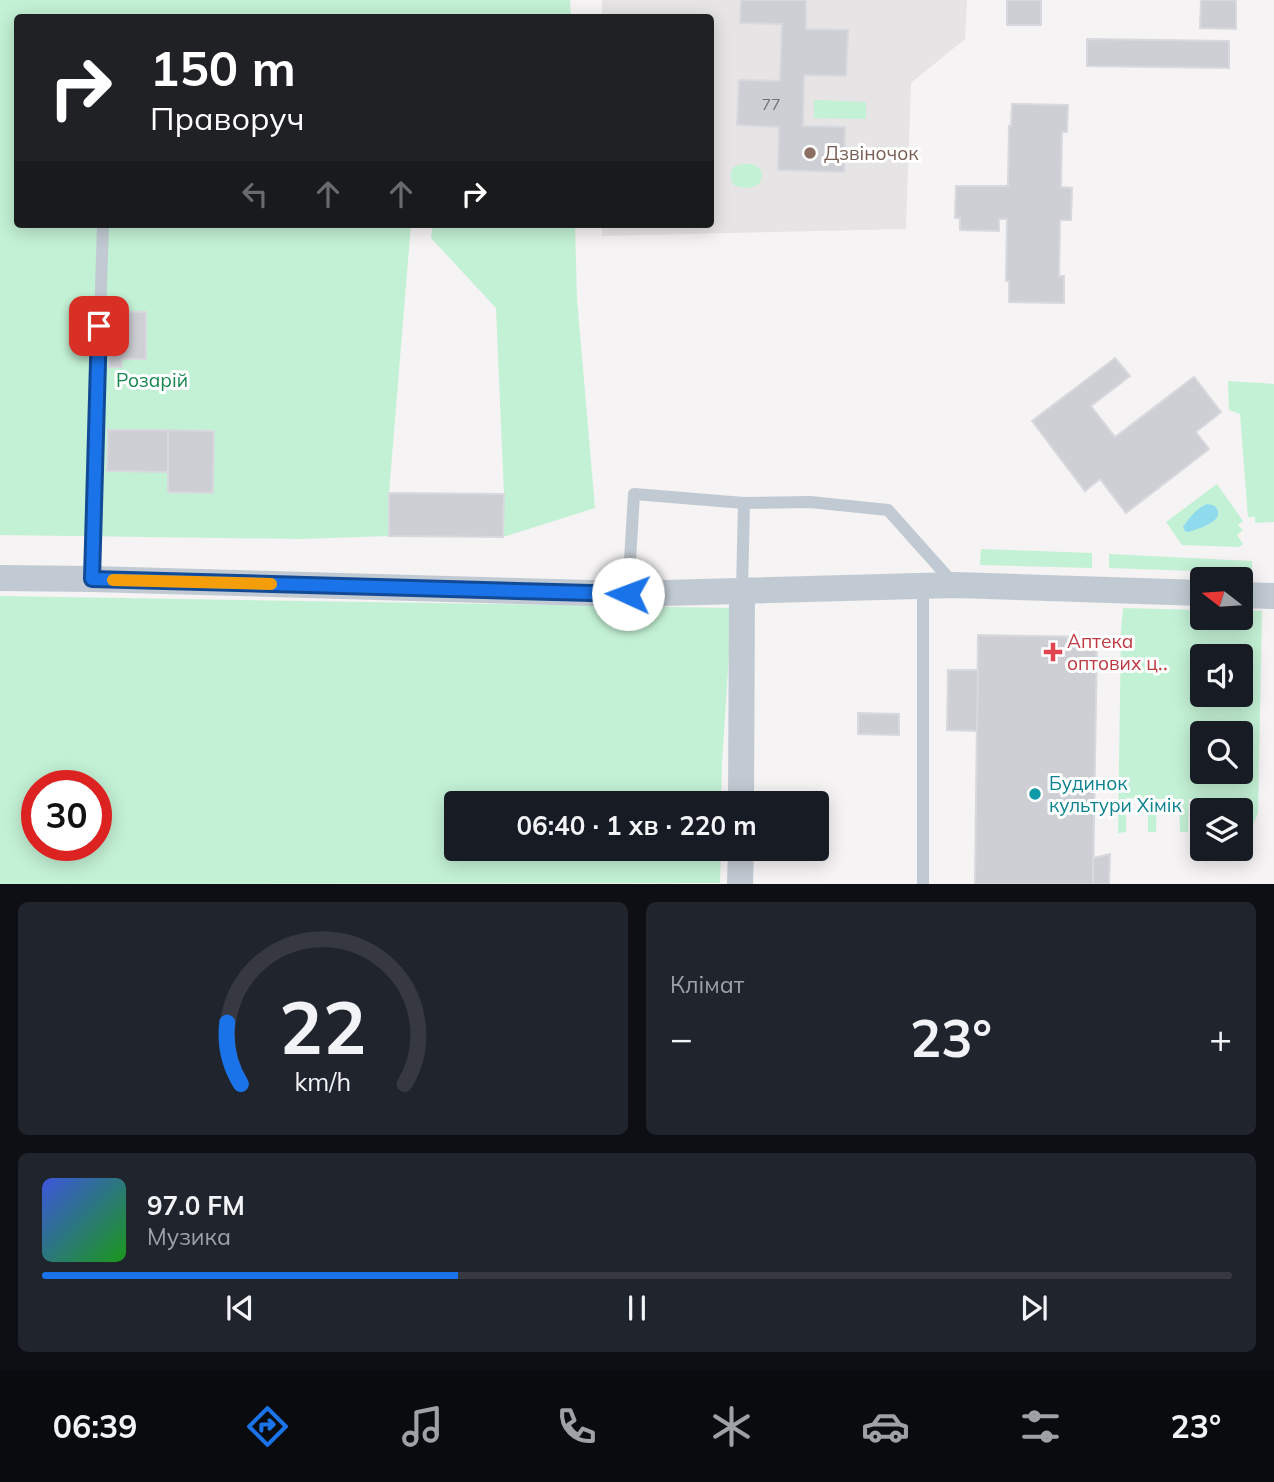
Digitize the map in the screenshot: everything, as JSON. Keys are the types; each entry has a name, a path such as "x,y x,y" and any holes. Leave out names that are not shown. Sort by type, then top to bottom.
{"street":[{"path":"0,578 628,594 955,585 1190,593"},
{"path":"741,791 742,591"},
{"path":"1253,595 1274,596"},
{"path":"740,861 740,884"}],"lane":[{"path":"92,579 103,228"},
{"path":"628,594 634,494 744,503 810,502 888,510 955,585"},
{"path":"742,591 744,503"},
{"path":"923,587 923,884"}],"shaded area":[{"name":"Дзвіночок","path":"602,0 967,0 965,39 911,83 906,229 602,236 602,228 714,228 714,14 602,14"}],"green space":[{"name":"Розарій","path":"0,0 570,0 571,14 14,14 14,228 411,228 389,493 389,536 302,539 0,535"},
{"path":"814,100 866,102 866,119 814,118"},
{"path":"751,164 761,172 759,184 746,188 733,184 730,175 733,167"},
{"path":"432,228 575,228 577,299 595,508 503,537 504,494 496,308 431,238"},
{"path":"1228,381 1274,384 1274,522 1255,523 1255,517 1248,517 1240,414 1229,410"},
{"path":"1217,484 1243,521 1238,525 1243,530 1237,535 1243,544 1239,547 1182,545 1166,522"},
{"path":"981,549 1092,553 1092,568 980,565"},
{"path":"1109,554 1252,561 1252,567 1190,567 1190,571 1109,568"},
{"path":"0,596 732,608 721,791 444,791 444,861 721,861 720,883 0,884"},
{"path":"1123,608 1190,610 1190,630 1253,630 1253,611 1262,611 1258,813 1253,824 1253,798 1190,798 1188,832 1180,832 1179,799 1157,799 1156,832 1148,832 1148,799 1126,798 1126,832 1118,833"}],"water":[{"path":"1207,504 1216,507 1217,518 1203,527 1185,531 1183,527 1191,517"}],"building":[{"path":"741,0 806,0 806,29 848,30 846,76 804,75 803,126 845,127 844,172 778,170 779,127 737,125 739,80 780,81 782,24 740,23"},
{"path":"1007,0 1041,0 1041,25 1007,25"},
{"path":"1201,0 1236,0 1236,29 1200,28"},
{"path":"1087,39 1229,41 1229,68 1087,66"},
{"path":"1012,104 1068,105 1067,132 1062,132 1061,187 1072,188 1071,220 1060,220 1059,276 1064,276 1064,303 1009,302 1009,281 1006,281 1007,219 999,219 999,231 960,230 960,218 955,218 956,186 1008,186"},
{"path":"112,311 146,312 146,359 122,359 122,367 109,367 109,353 112,353"},
{"path":"1115,358 1130,376 1091,406 1115,437 1194,377 1221,412 1196,432 1209,449 1126,513 1100,479 1085,491 1032,421"},
{"path":"108,430 168,430 168,472 107,471"},
{"path":"168,430 214,431 213,493 168,492"},
{"path":"389,493 504,494 503,537 389,536"},
{"name":"Будинок культури Хімік","path":"978,635 1097,637 1093,884 975,884"},
{"path":"948,670 978,670 977,731 947,730"},
{"path":"858,713 899,714 899,735 858,734"},
{"path":"1110,854 1109,884 1093,884 1093,858"}],"slow traffic":[{"path":"113,580 271,584"}],"place":[{"name":"Дзвіночок","path":"810,153"},
{"name":"Аптека оптових ц‥","path":"1053,652"},
{"name":"Будинок культури Хімік","path":"1035,794"}],"route":[{"path":"99,326 92,579 628,594"}]}
